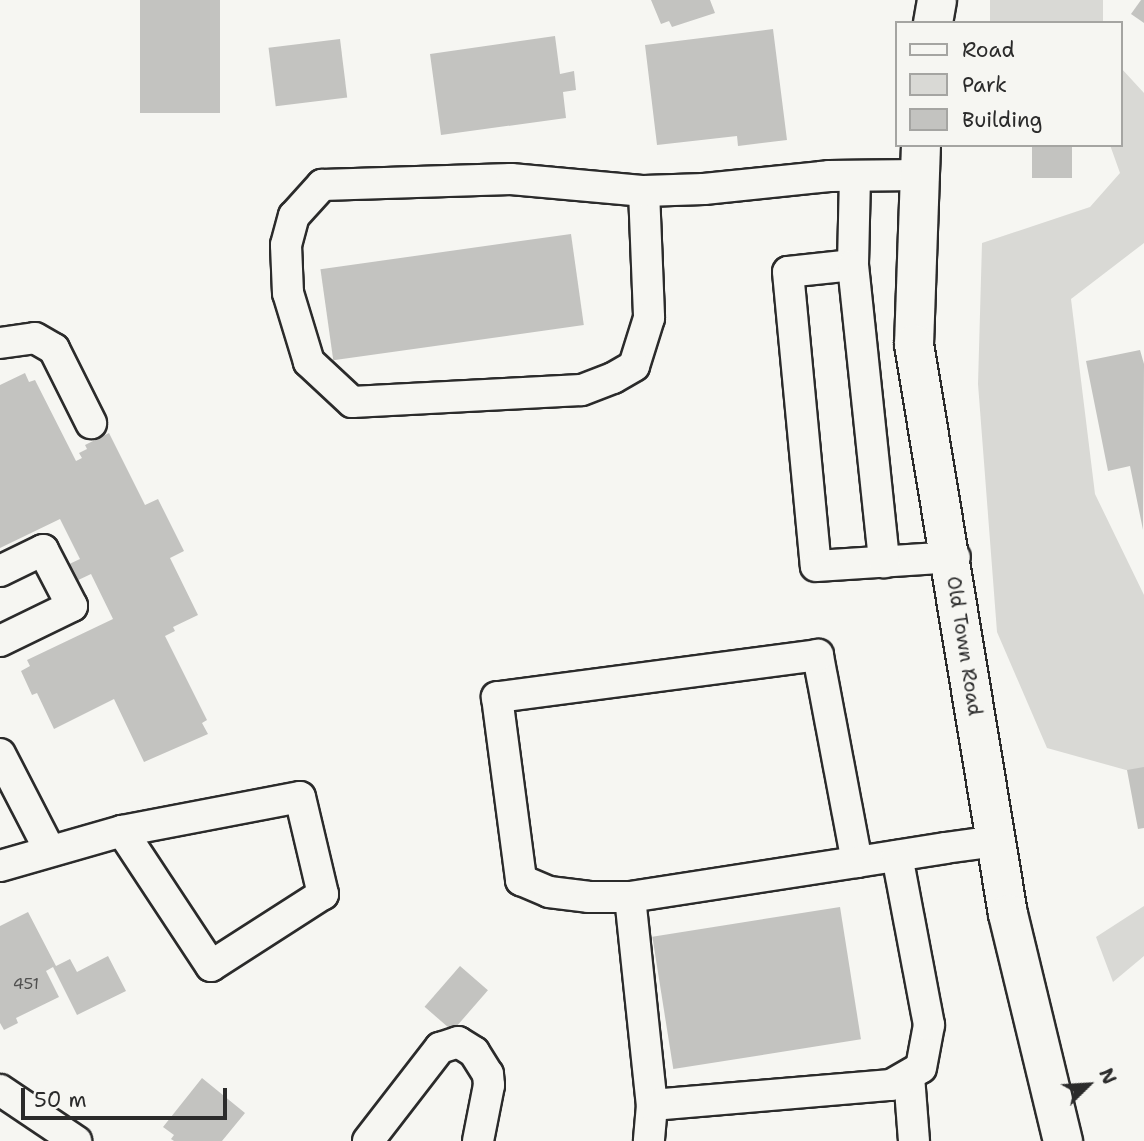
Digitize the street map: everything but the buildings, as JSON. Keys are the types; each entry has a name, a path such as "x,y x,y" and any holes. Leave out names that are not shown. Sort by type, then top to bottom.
{"main road":[{"path":"933,21 937,0"},
{"name":"Old Town Road","path":"920,160 914,344 952,557 1008,915 1063,1141"}],"street":[{"path":"644,191 649,318 634,366 613,378 581,390 352,402 309,362 288,293 286,245 294,216 322,185 512,179 644,191 704,189 855,176 920,160"},
{"path":"855,176 853,265 884,562"},
{"path":"853,265 788,272 816,566 952,557"},
{"path":"0,343 35,338 54,349 91,423"},
{"path":"0,571 43,550 72,606 0,641"},
{"path":"857,862 818,655 497,697 521,880 549,892 588,897 630,897 996,841"},
{"path":"0,754 50,851"},
{"path":"0,866 122,831 299,797 323,894 211,966 122,831"},
{"path":"652,1105 891,1086 921,1069 929,1025 897,856"},
{"path":"630,897 652,1105 649,1141"},
{"path":"368,1141 440,1048 458,1042 474,1052 488,1074 489,1085 478,1141"},
{"path":"909,1076 914,1141"},
{"path":"0,1090 76,1141"}],"green space":[{"path":"990,0 1103,0 1103,21 990,21"},
{"path":"1123,70 1144,93 1144,243 1071,299 1095,494 1144,595 1144,775 1047,748 997,632 978,384 982,243 1090,207 1120,173 1111,147 1123,147"},
{"path":"1144,906 1144,956 1113,982 1096,937"}]}
